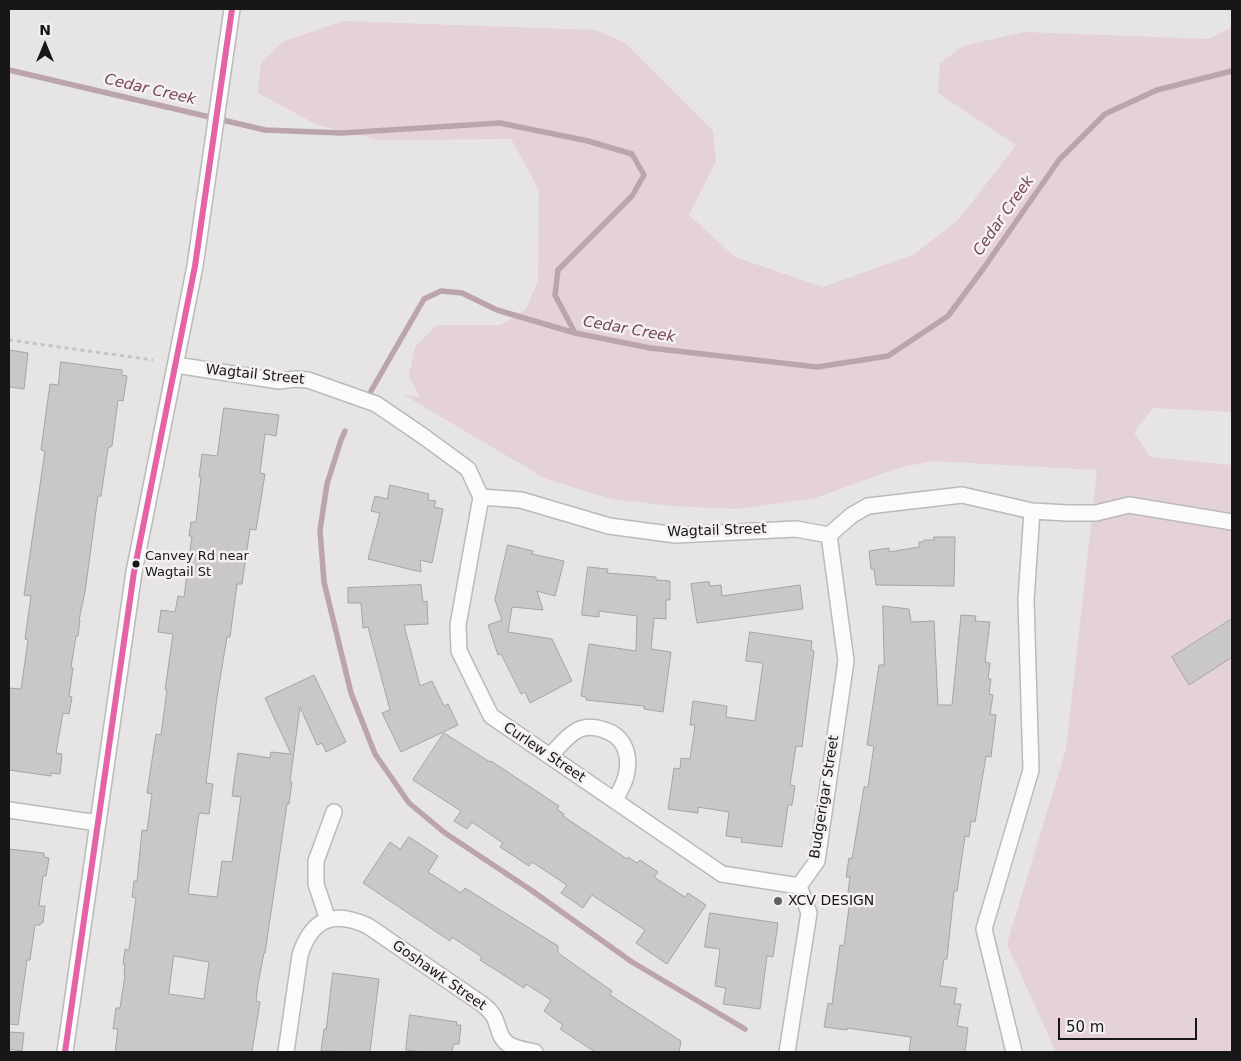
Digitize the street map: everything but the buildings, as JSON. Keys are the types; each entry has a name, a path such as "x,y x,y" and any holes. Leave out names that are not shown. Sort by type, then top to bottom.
{"street":[{"path":"65,1052 134,572 195,266 232,9"},
{"name":"Wagtail Street","path":"176,365 279,380 308,380 376,404 468,469 481,497 521,500 609,526 676,535 796,529 829,535"},
{"path":"829,535 852,515 868,506 962,495 1032,511 1067,514 1096,512 1129,506 1232,522"},
{"name":"Curlew Street","path":"481,497 458,624 459,651 492,716 722,874 799,886"},
{"path":"1014,1052 984,928 1031,770 1026,600 1032,511"},
{"name":"Budgerigar Street","path":"799,886 817,860 846,662 829,535"},
{"path":"550,756 578,730 589,727 612,732 621,739 626,750 627,765 626,777 615,801"},
{"path":"9,810 98,823"},
{"path":"286,1052 300,955 308,935 317,926 328,920 316,884 316,861 334,812"},
{"path":"787,1052 809,913 799,886"},
{"name":"Goshawk Street","path":"328,920 348,918 368,926 490,1010 495,1019 504,1048 535,1052"}],"path":[{"path":"9,340 153,360"}],"shaded area":[{"path":"343,21 595,30 624,42 713,131 716,161 689,215 735,257 823,287 915,254 960,218 1016,145 938,93 940,63 963,46 1024,32 1209,39 1232,27 1232,412 1153,408 1134,432 1150,457 1232,465 1232,1052 1056,1052 1007,944 1066,749 1097,470 932,461 898,468 815,498 737,509 673,506 612,499 546,479 404,395 420,397 409,376 415,347 437,325 501,325 526,309 538,281 539,190 511,139 380,140 317,125 258,93 261,63 284,41"}],"waterway":[{"name":"Cedar Creek","path":"9,70 265,130 342,133 500,123 588,141 632,154 644,175 632,196 558,270 555,295 575,333 650,348 817,367 888,356 948,316 1059,160 1105,114 1157,90 1232,71"},
{"path":"371,391 424,299 441,291 462,293 497,310 575,333"},
{"path":"345,431 327,484 320,530 324,582 351,693 375,754 409,803 445,833 531,890 632,962 745,1029"}],"transit line":[{"path":"65,1052 134,572 195,266 232,9"}],"place":[{"name":"Canvey Rd near Wagtail St","path":"136,564"},
{"name":"XCV DESIGN","path":"778,901"}]}
